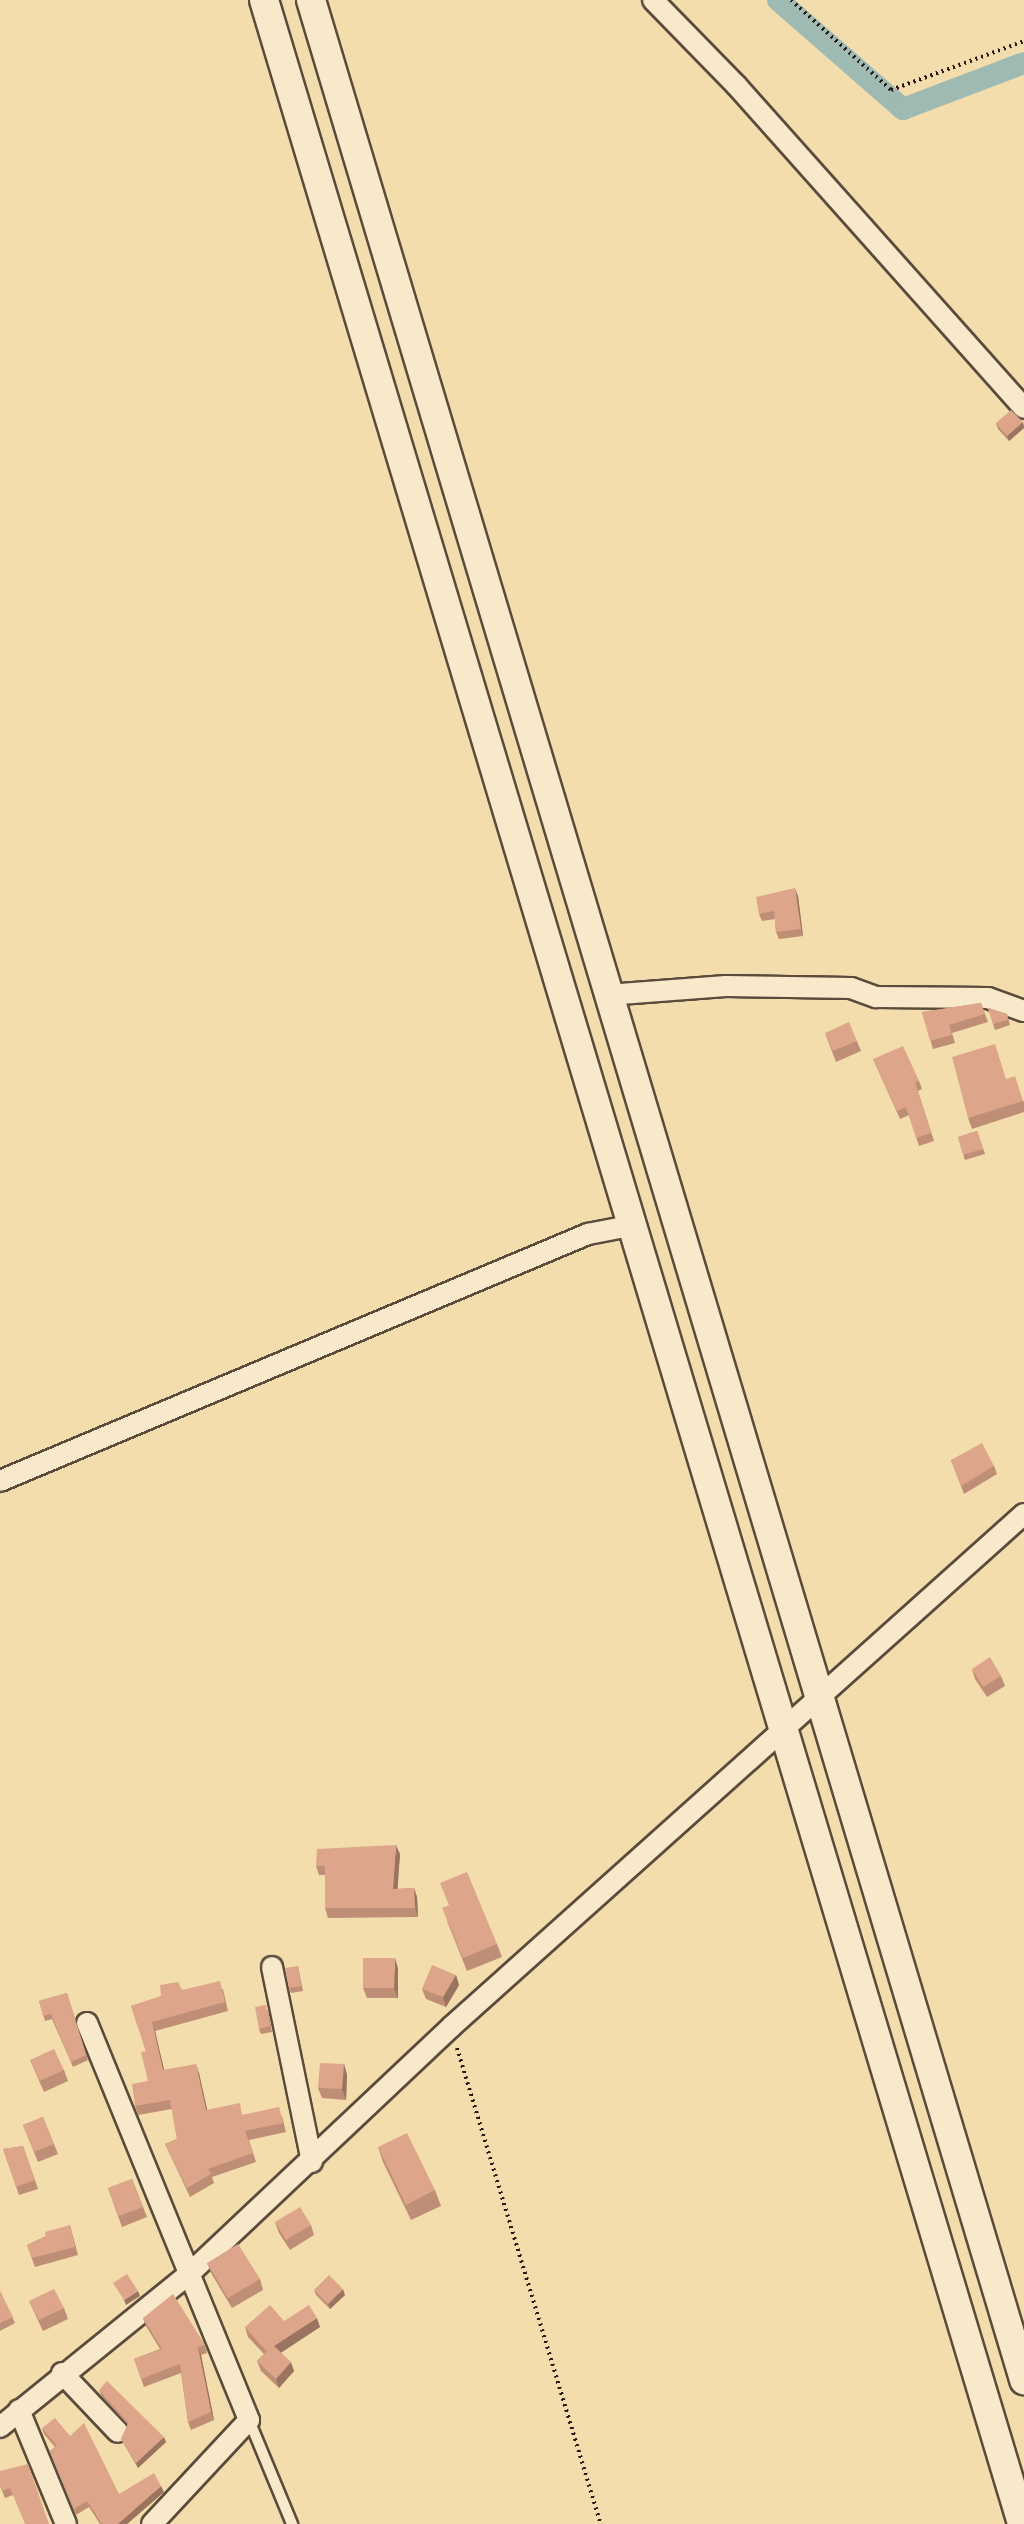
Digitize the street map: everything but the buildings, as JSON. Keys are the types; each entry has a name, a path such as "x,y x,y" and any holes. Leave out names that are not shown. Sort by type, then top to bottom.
{"main road":[{"path":"264,0 629,1226 1022,2524"},
{"path":"311,0 817,1700 1024,2380"},
{"path":"658,1317 700,1309"}],"street":[{"path":"653,0 1024,408"},
{"path":"607,995 726,986 851,988 876,997 988,998 1024,1011"},
{"path":"0,1481 588,1234 629,1226"},
{"path":"66,2524 5,2419 189,2274 312,2162 451,2027 1024,1514"},
{"path":"272,1967 312,2162"},
{"path":"87,2023 249,2420 152,2524"},
{"path":"62,2373 118,2432"}],"lane":[{"path":"249,2420 292,2524"}],"path":[{"path":"791,0 891,90 1024,41"},
{"path":"451,2027 601,2524"}],"waterway":[{"path":"778,0 903,109 1024,63"}]}
